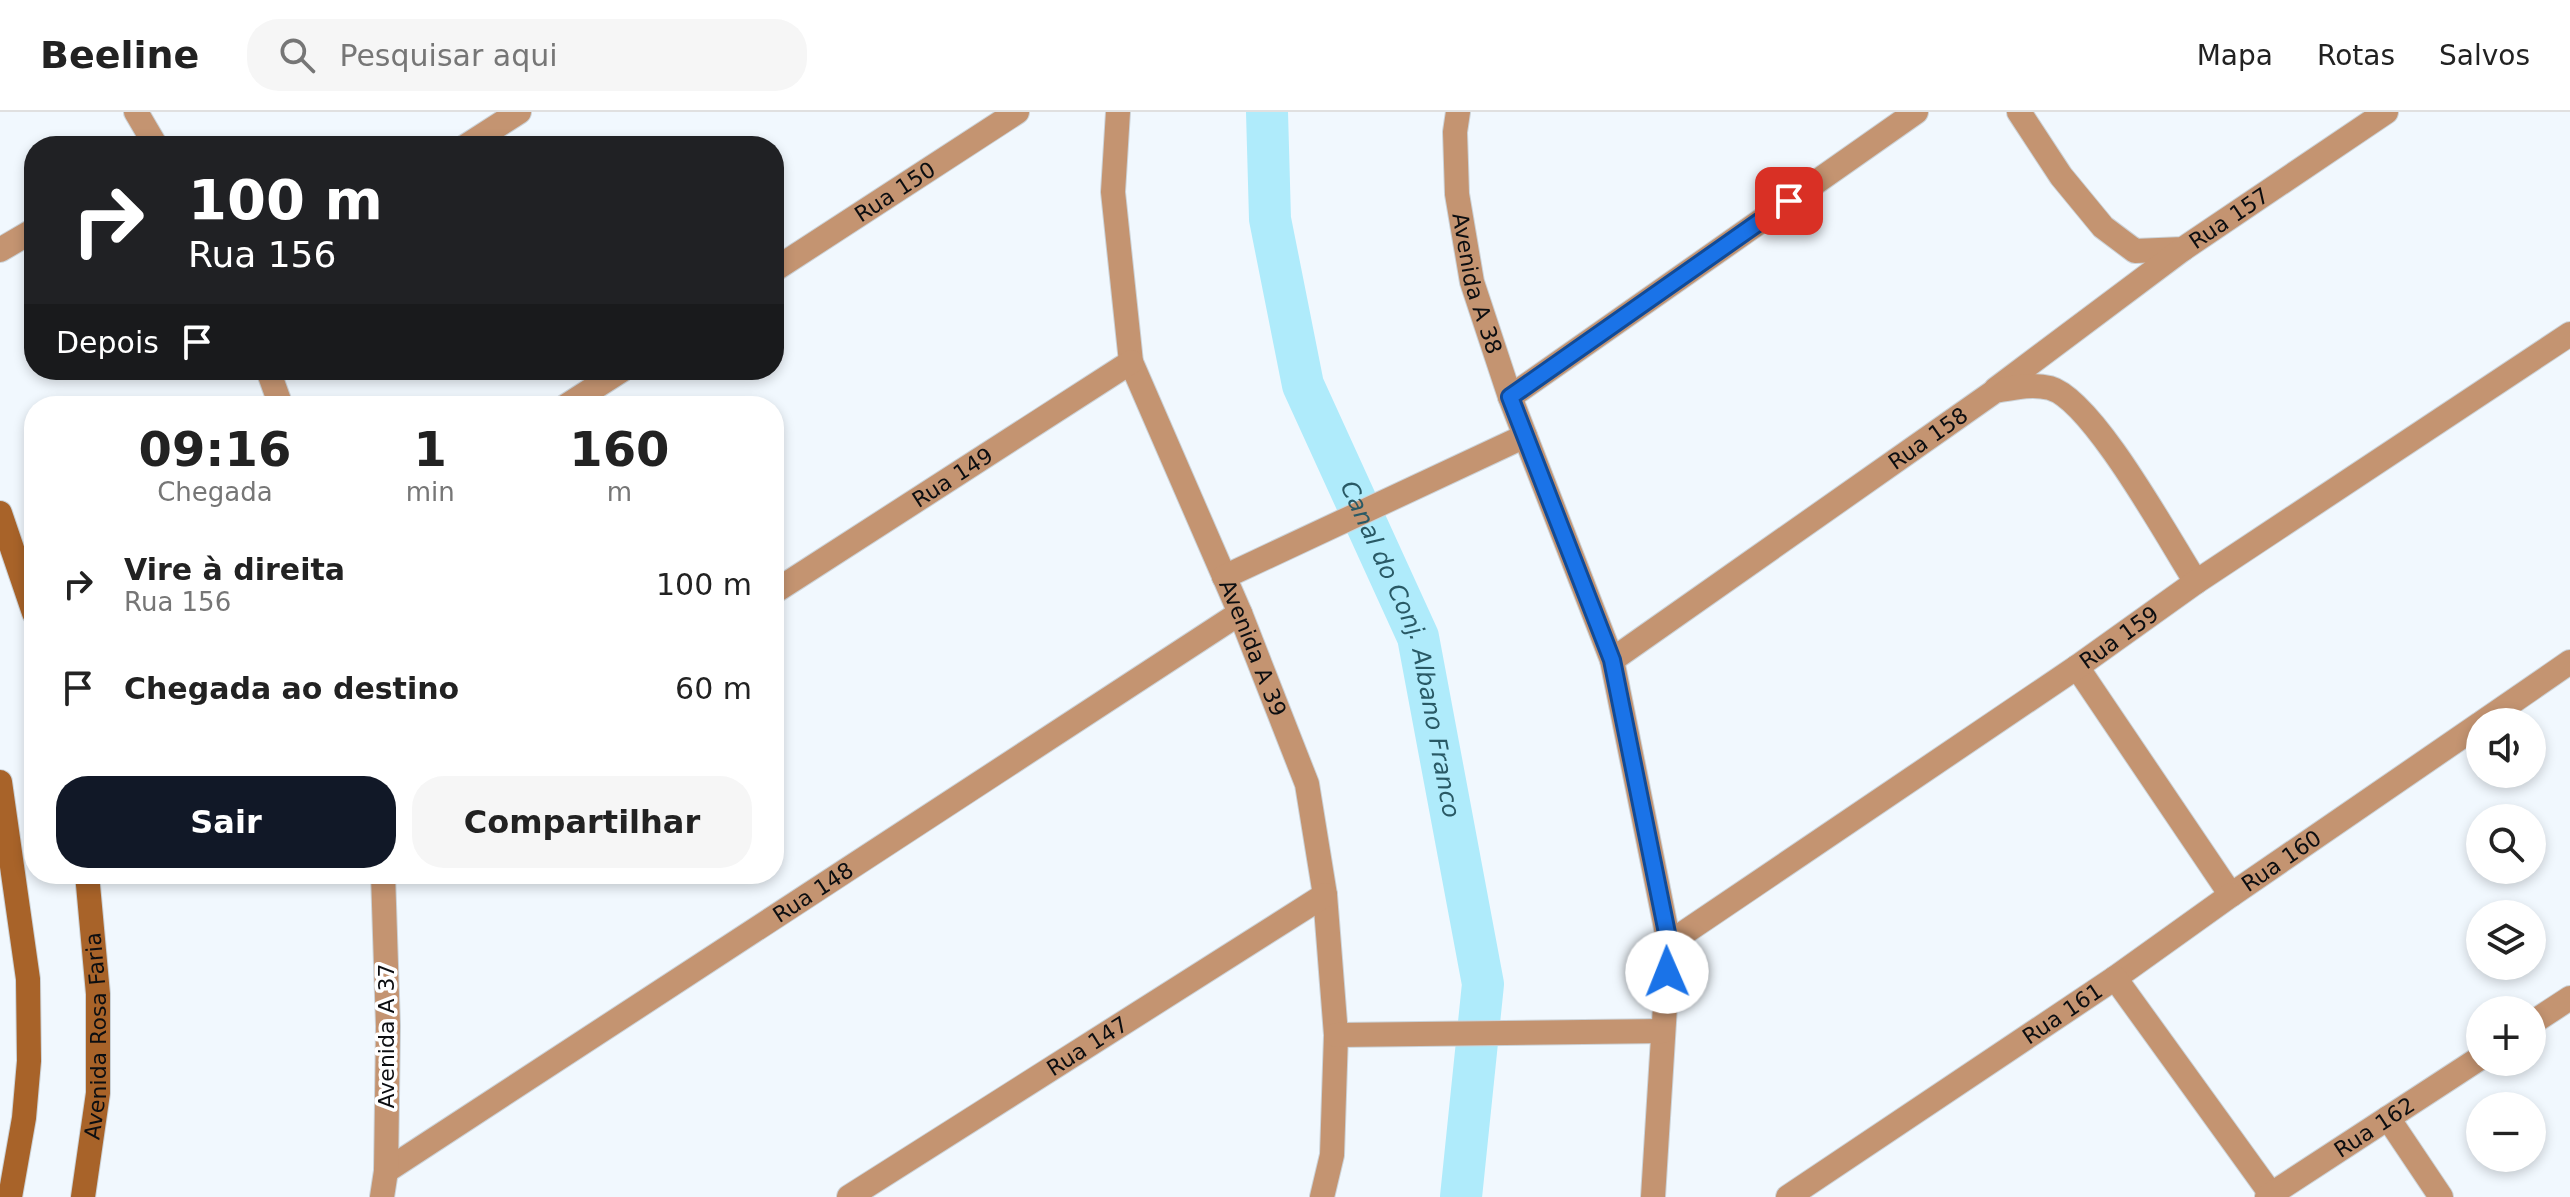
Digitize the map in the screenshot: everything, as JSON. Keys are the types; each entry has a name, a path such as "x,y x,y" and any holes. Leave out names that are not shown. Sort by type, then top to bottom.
{"street":[{"path":"136,112 150,136"},
{"path":"482,136 519,112"},
{"name":"Rua 150","path":"784,263 1017,112"},
{"name":"Avenida A 39","path":"1118,112 1113,192 1131,362 1240,613 1307,784 1325,895 1336,1035 1332,1155 1322,1197"},
{"name":"Avenida A 38","path":"1458,112 1455,132 1457,194 1472,282 1510,397 1612,660 1669,943 1653,1197"},
{"path":"1510,397 1916,112"},
{"name":"Rua 157","path":"2019,112 2061,176 2103,227 2135,251 2183,249 2386,112"},
{"path":"0,250 24,236"},
{"path":"1995,391 2183,249"},
{"name":"Rua 159","path":"1669,943 2077,667 2196,582 2570,334"},
{"name":"Rua 149","path":"784,586 1131,362"},
{"path":"582,396 606,380"},
{"name":"Rua 158","path":"1612,660 1995,391 2028,386 2051,388 2082,409 2106,440 2196,582"},
{"path":"1224,577 1525,436"},
{"path":"0,513 24,584"},
{"name":"Rua 148","path":"386,1171 1240,613"},
{"name":"Rua 160","path":"2504,708 2570,662"},
{"name":"Rua 160","path":"2077,667 2231,895 2466,734"},
{"path":"0,782 28,979 29,1061 24,1118 10,1197"},
{"name":"Avenida Rosa Faria","path":"83,1197 98,1093 98,994 88,884"},
{"name":"Avenida A 37","path":"382,1197 386,1171 388,1026 383,884"},
{"name":"Rua 147","path":"849,1197 1325,895"},
{"path":"2115,978 2231,895"},
{"name":"Rua 161","path":"1788,1197 2115,978 2269,1196"},
{"path":"2546,1014 2570,998"},
{"path":"1336,1035 1663,1031"},
{"name":"Rua 162","path":"2269,1196 2466,1067"},
{"path":"2388,1118 2441,1197"}],"waterway":[{"name":"Canal do Conj. Albano Franco","path":"1267,112 1270,219 1303,385 1418,637 1483,984 1461,1197"}],"route":[{"path":"1667,972 1669,943 1612,660 1510,397 1789,201"}]}
